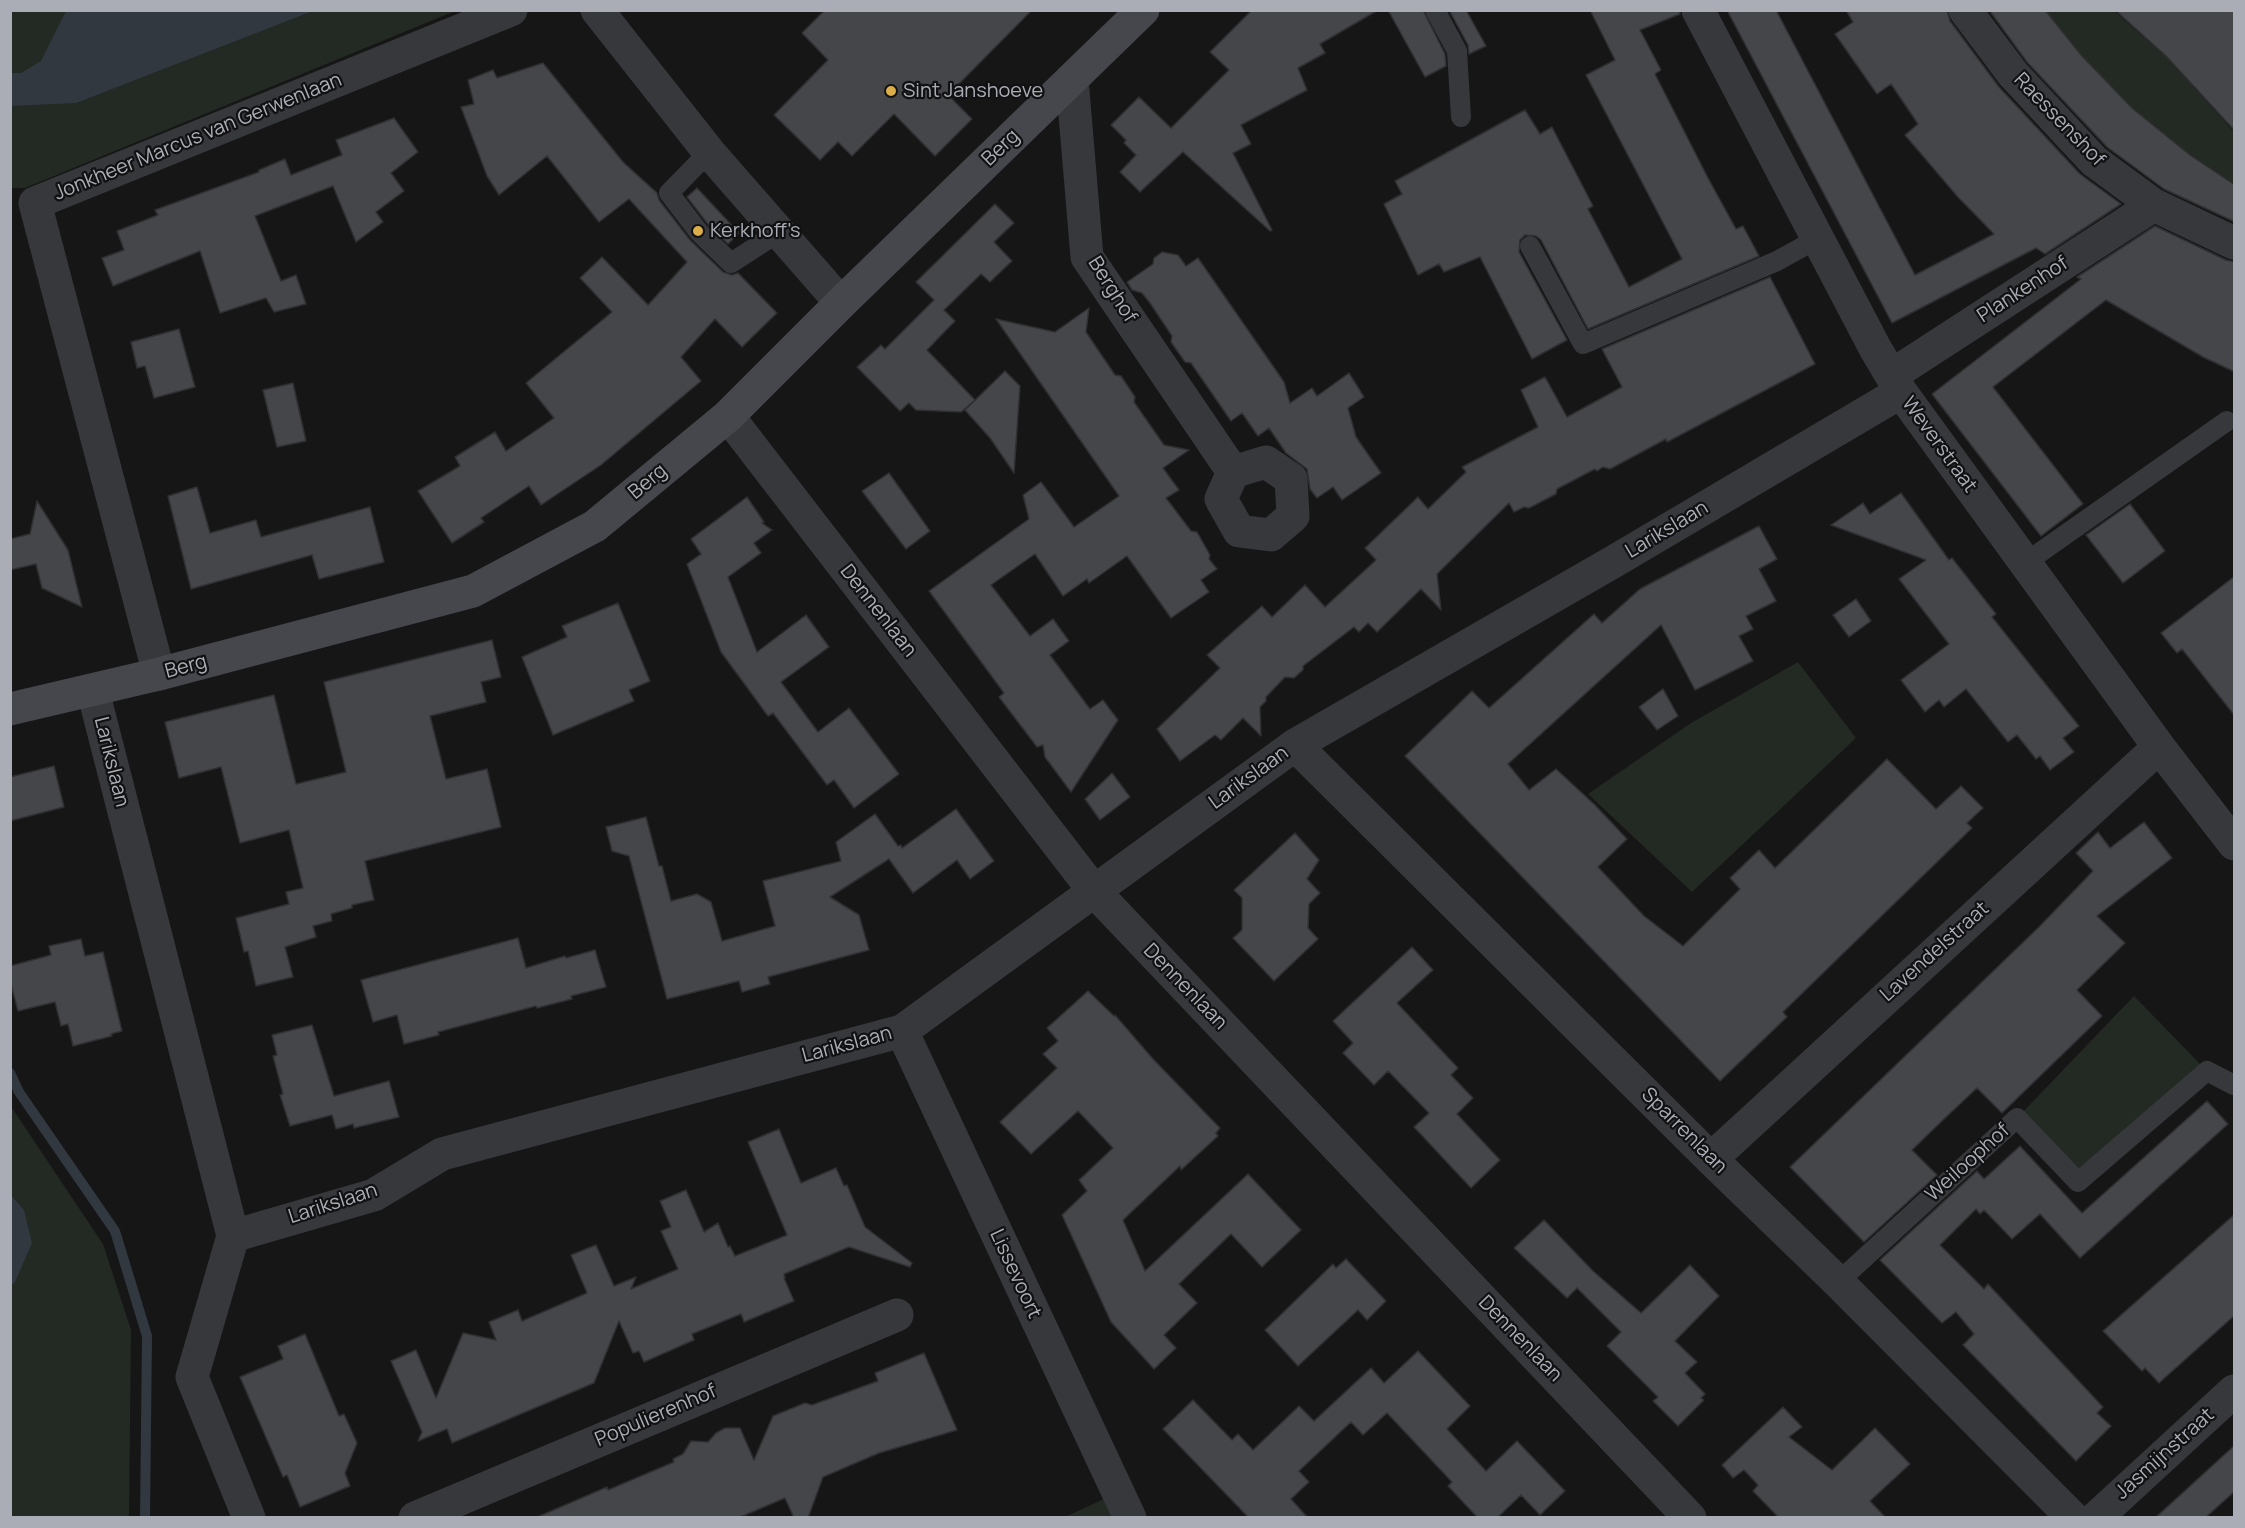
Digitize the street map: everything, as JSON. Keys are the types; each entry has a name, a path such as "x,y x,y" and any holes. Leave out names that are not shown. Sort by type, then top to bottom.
{"street":[{"name":"Jonkheer Marcus van Gerwenlaan","path":"159,674 35,203 511,10"},
{"path":"597,10 709,152 841,303"},
{"name":"Berg","path":"10,709 93,691 473,591 595,526 728,416 1143,10"},
{"name":"Weverstraat","path":"1698,10 1896,384 2159,747 2235,844"},
{"name":"Raessenshof","path":"1965,10 2013,74 2094,161 2154,205 2235,243"},
{"name":"Berghof","path":"1072,80 1087,257 1233,471"},
{"name":"Plankenhof","path":"1896,384 2154,205"},
{"name":"Larikslaan","path":"93,691 233,1236 374,1195 441,1154 902,1031 1295,745 1613,562 1896,384"},
{"name":"Dennenlaan","path":"728,416 1094,891 1690,1518"},
{"name":"Sparrenlaan","path":"1295,745 2073,1518"},
{"name":"Lavendelstraat","path":"1711,1159 2159,747"},
{"name":"Lissevoort","path":"902,1031 1130,1518"},
{"path":"233,1236 192,1377 249,1518"},
{"name":"Populierenhof","path":"415,1518 897,1315"},
{"name":"Jasmijnstraat","path":"2096,1518 2235,1391"}],"lane":[{"path":"1435,10 1457,51 1461,117"},
{"path":"709,152 669,193 698,231 731,263 779,232"},
{"path":"1530,246 1583,344 1777,261 1817,238"},
{"path":"2025,563 2228,421"},
{"name":"Weiloophof","path":"1838,1282 2017,1118 2078,1182 2207,1071 2235,1085"}],"shaded area":[{"path":"66,10 313,11 76,103 11,106 11,73 21,73 41,61"},
{"path":"10,11 455,11 25,188 11,188"},
{"path":"2045,11 2114,11 2166,56 2234,132 2234,184 2190,155 2132,108 2081,55"},
{"path":"1798,662 1856,738 1692,892 1588,794 1691,723"},
{"path":"2134,996 2207,1071 2078,1182 2017,1118"},
{"path":"10,1105 103,1244 131,1330 129,1517 11,1517"},
{"path":"10,1194 24,1210 32,1243 15,1282 11,1285"},
{"path":"1123,1490 1134,1518 1063,1518"}],"building":[{"name":"Sint Janshoeve","path":"825,10 1032,10 948,95 972,119 935,156 894,114 852,156 838,142 820,160 774,115 828,60 802,33"},
{"path":"1252,10 1378,10 1320,44 1325,53 1298,68 1307,90 1241,125 1251,144 1233,153 1272,230 1270,231 1183,152 1140,192 1120,172 1136,155 1124,143 1126,140 1111,125 1139,97 1171,128 1229,70 1210,52"},
{"path":"1388,10 1423,10 1445,54 1446,66 1425,77"},
{"path":"1449,10 1466,10 1486,46 1469,54 1468,45"},
{"path":"1590,10 1679,10 1680,14 1640,30 1661,70 1655,74 1708,178 1736,229 1743,226 1759,256 1588,329 1541,240 1536,236 1525,235 1520,240 1519,252 1567,340 1532,359 1480,257 1444,272 1439,264 1418,275 1384,204 1402,194 1395,181 1525,110 1540,134 1552,127 1593,206 1588,209 1629,287 1682,259 1586,75 1615,60"},
{"path":"1727,10 1776,10 1915,275 1994,234 1957,196 1905,135 1918,124 1891,84 1877,94 1835,34 1853,22 1846,10 1947,10 1950,21 1999,87 2080,174 2121,204 2045,254 2036,248 1892,323"},
{"path":"1989,10 2045,10 2081,55 2132,108 2190,155 2235,185 2235,222 2164,189 2107,147 2027,62"},
{"path":"2115,10 2235,10 2235,131 2166,56"},
{"path":"543,63 623,162 657,193 659,200 690,240 723,272 732,275 738,273 777,313 742,347 715,319 681,357 701,381 601,465 541,505 529,486 481,518 484,522 452,543 418,491 460,466 455,457 495,432 506,451 554,418 526,383 612,312 580,278 602,257 648,305 687,262 629,199 599,222 547,156 499,195 487,176 461,107 474,104 468,80 493,70 497,78"},
{"path":"394,118 418,152 391,173 404,191 376,212 383,222 356,242 333,186 255,216 281,281 296,275 306,304 274,312 266,298 220,313 200,251 113,286 102,258 124,250 117,231 158,215 155,210 259,172 285,159 291,175 342,155 336,140"},
{"path":"697,188 739,233 728,244 707,223 687,197"},
{"path":"995,204 1014,223 994,242 1012,261 990,282 981,274 944,310 955,321 927,350 975,400 961,412 916,410 909,403 900,411 857,367 881,345 885,349 934,300 916,282"},
{"path":"2155,226 2226,260 2235,262 2235,372 2203,357 2106,300 1993,387 2083,504 2041,536 1932,394 2081,279 2077,277"},
{"path":"1162,252 1178,255 1186,266 1198,258 1284,382 1290,403 1312,388 1317,396 1349,373 1364,397 1348,408 1356,437 1381,473 1342,500 1333,487 1317,498 1310,489 1307,469 1286,453 1269,428 1258,436 1242,413 1231,421 1191,363 1185,362 1171,342 1172,336 1150,303 1142,293 1132,290 1127,282 1153,264 1154,258"},
{"path":"1770,277 1815,364 1667,442 1666,439 1610,469 1603,467 1597,471 1595,469 1557,489 1556,494 1529,508 1524,507 1514,512 1509,503 1437,574 1441,610 1421,589 1377,632 1368,623 1359,632 1354,627 1303,666 1303,670 1294,678 1285,677 1266,697 1266,701 1260,707 1261,736 1243,718 1221,740 1215,735 1180,761 1157,729 1220,668 1207,655 1262,606 1272,617 1305,585 1325,607 1376,560 1365,548 1418,497 1428,509 1466,472 1462,467 1538,427 1521,390 1545,377 1567,417 1622,387 1602,349"},
{"path":"1089,308 1086,332 1115,375 1121,376 1135,397 1134,402 1164,445 1189,450 1163,468 1179,490 1166,498 1191,531 1197,532 1210,555 1209,559 1217,569 1201,580 1209,592 1171,618 1127,556 1089,583 1087,579 1063,596 1035,554 991,585 1030,636 1053,619 1069,641 1050,655 1090,709 1103,700 1118,720 1071,792 1045,757 1043,745 1037,747 999,697 1004,693 929,591 1029,519 1023,495 1041,482 1074,527 1119,496 996,319 1055,332"},
{"path":"179,329 195,387 154,398 145,366 137,368 131,342"},
{"path":"1005,371 1020,386 1014,473 990,438 965,410"},
{"path":"293,383 306,441 277,447 263,390"},
{"path":"889,473 930,531 906,549 862,491"},
{"path":"197,487 210,533 256,520 261,537 370,507 384,562 319,579 312,555 191,589 168,496"},
{"path":"1901,493 1949,560 1952,558 1996,614 1992,617 2079,726 2063,738 2074,752 2050,770 2040,756 2036,759 2017,735 2008,742 1966,689 1944,707 1939,700 1925,712 1901,680 1949,644 1899,579 1926,560 1831,525 1863,503 1870,514"},
{"path":"747,497 764,522 762,523 772,530 754,543 761,553 728,577 757,652 806,615 829,647 781,682 818,732 849,708 899,774 854,808 834,780 827,785 773,713 768,716 721,652 687,564 701,554 691,539"},
{"path":"37,501 68,550 82,607 42,588 36,564 10,570 10,539 30,534"},
{"path":"2130,504 2165,551 2123,583 2086,535"},
{"path":"1759,526 1777,559 1759,569 1776,601 1746,616 1753,629 1739,636 1753,661 1695,690 1661,625 1508,764 1529,790 1556,769 1595,805 1627,839 1598,867 1644,916 1683,946 1740,889 1730,878 1759,850 1775,868 1887,759 1936,809 1961,786 1983,808 1967,823 1972,828 1783,1012 1787,1017 1720,1081 1405,756 1472,691 1489,708 1594,614 1602,623 1640,589"},
{"path":"2235,576 2235,716 2182,649 2177,653 2161,633"},
{"path":"1856,599 1871,621 1849,637 1833,615"},
{"path":"618,603 650,681 629,690 634,701 553,735 522,657 567,637 562,626"},
{"path":"492,640 501,677 481,682 486,702 430,716 446,779 487,769 501,827 365,861 374,900 352,905 352,908 331,914 332,921 313,926 316,937 285,947 293,977 256,986 248,951 244,952 236,918 289,904 286,892 303,888 289,830 240,843 221,767 179,778 165,722 274,695 296,784 346,772 324,682"},
{"path":"1663,689 1678,716 1657,730 1639,707"},
{"path":"54,766 64,807 10,821 10,777"},
{"path":"1112,773 1130,797 1100,820 1085,799"},
{"path":"956,809 994,861 970,879 957,860 913,893 889,859 830,897 859,915 869,950 768,977 770,984 742,992 739,981 667,999 629,856 612,851 606,827 646,817 671,901 697,894 711,902 722,941 775,926 763,881 841,861 836,842 875,814 898,846 901,845 902,848"},
{"path":"2144,822 2172,858 2097,916 2125,943 2077,990 2102,1016 2002,1113 1977,1088 1944,1119 1912,1150 1937,1175 1864,1242 1790,1167 2039,927 2093,871 2076,853 2098,832 2110,848"},
{"path":"1295,833 1319,860 1307,879 1320,893 1309,904 1308,928 1318,939 1274,981 1233,938 1242,930 1242,898 1234,890"},
{"path":"518,938 526,968 595,950 606,987 571,996 572,999 537,1008 536,1006 438,1032 439,1035 404,1044 397,1015 373,1022 361,980"},
{"path":"81,939 85,956 103,952 122,1031 111,1034 112,1036 73,1046 68,1024 61,1026 55,1002 18,1011 10,981 10,966 51,955 49,946"},
{"path":"1412,947 1433,970 1397,1003 1458,1068 1451,1075 1473,1098 1457,1114 1500,1160 1471,1188 1414,1127 1429,1113 1388,1071 1374,1085 1343,1053 1353,1043 1333,1021"},
{"path":"1088,991 1115,1015 1153,1059 1220,1128 1216,1133 1218,1136 1181,1170 1180,1166 1123,1220 1145,1271 1248,1174 1301,1230 1262,1267 1231,1234 1179,1284 1197,1303 1164,1335 1176,1348 1154,1369 1111,1322 1062,1215 1087,1191 1079,1180 1113,1148 1078,1111 1031,1154 1000,1122 1057,1068 1043,1054 1058,1041 1047,1028"},
{"path":"312,1025 334,1096 389,1081 399,1117 354,1128 353,1124 336,1129 332,1115 290,1126 280,1095 283,1094 273,1056 277,1055 272,1035"},
{"path":"2207,1101 2228,1124 2080,1258 2040,1214 2012,1239 1984,1210 1980,1214 1976,1209 1940,1245 1984,1289 1988,1284 2103,1407 2097,1413 2111,1426 2076,1461 1963,1345 1974,1334 1956,1312 1942,1323 1880,1260 1977,1171 1984,1179 2020,1146 2082,1213"},
{"path":"779,1129 801,1183 836,1168 844,1186 847,1185 865,1227 912,1263 910,1267 849,1247 784,1274 794,1301 744,1322 741,1314 692,1334 694,1340 644,1362 639,1351 633,1353 619,1321 594,1383 452,1443 447,1429 418,1441 422,1432 391,1361 416,1350 436,1398 463,1333 496,1340 489,1322 518,1310 522,1321 587,1293 571,1255 596,1245 614,1286 636,1277 631,1289 678,1269 661,1231 671,1227 660,1201 686,1190 704,1232 718,1223 728,1247 730,1246 735,1256 787,1235 748,1142"},
{"path":"2235,1214 2235,1315 2159,1383 2145,1368 2142,1371 2103,1331"},
{"path":"1544,1220 1593,1271 1641,1313 1690,1265 1719,1296 1675,1341 1697,1362 1685,1373 1705,1394 1701,1398 1704,1400 1678,1426 1653,1401 1658,1397 1607,1346 1621,1332 1577,1288 1567,1298 1514,1248"},
{"path":"1346,1259 1386,1301 1367,1320 1358,1310 1298,1366 1265,1330 1333,1264 1336,1268"},
{"path":"305,1334 339,1416 344,1414 357,1443 345,1473 350,1486 300,1507 287,1475 283,1477 240,1377 283,1359 278,1346"},
{"path":"1418,1351 1470,1406 1447,1429 1486,1471 1517,1441 1565,1491 1540,1515 1521,1495 1497,1518 1478,1518 1448,1486 1452,1482 1387,1413 1363,1435 1351,1422 1299,1471 1309,1482 1291,1499 1308,1518 1249,1518 1163,1429 1193,1400 1232,1440 1238,1434 1253,1450 1299,1406 1314,1421 1371,1368 1384,1383"},
{"path":"924,1353 957,1430 879,1453 823,1477 808,1518 794,1518 785,1498 738,1518 535,1518 607,1487 608,1490 674,1462 673,1459 683,1454 691,1441 708,1442 716,1433 725,1428 740,1428 754,1460 773,1416 805,1403 812,1405 878,1381 875,1373"},
{"path":"1783,1407 1802,1427 1789,1437 1832,1470 1875,1428 1910,1464 1870,1501 1886,1518 1779,1518 1753,1491 1758,1485 1744,1470 1733,1478 1722,1465"},
{"path":"2235,1445 2235,1491 2205,1518 2155,1518"}],"waterway":[{"path":"10,1073 19,1092 115,1231 147,1336 145,1518"}],"place":[{"name":"Sint Janshoeve","path":"891,91"},
{"name":"Kerkhoff's","path":"698,231"}]}
